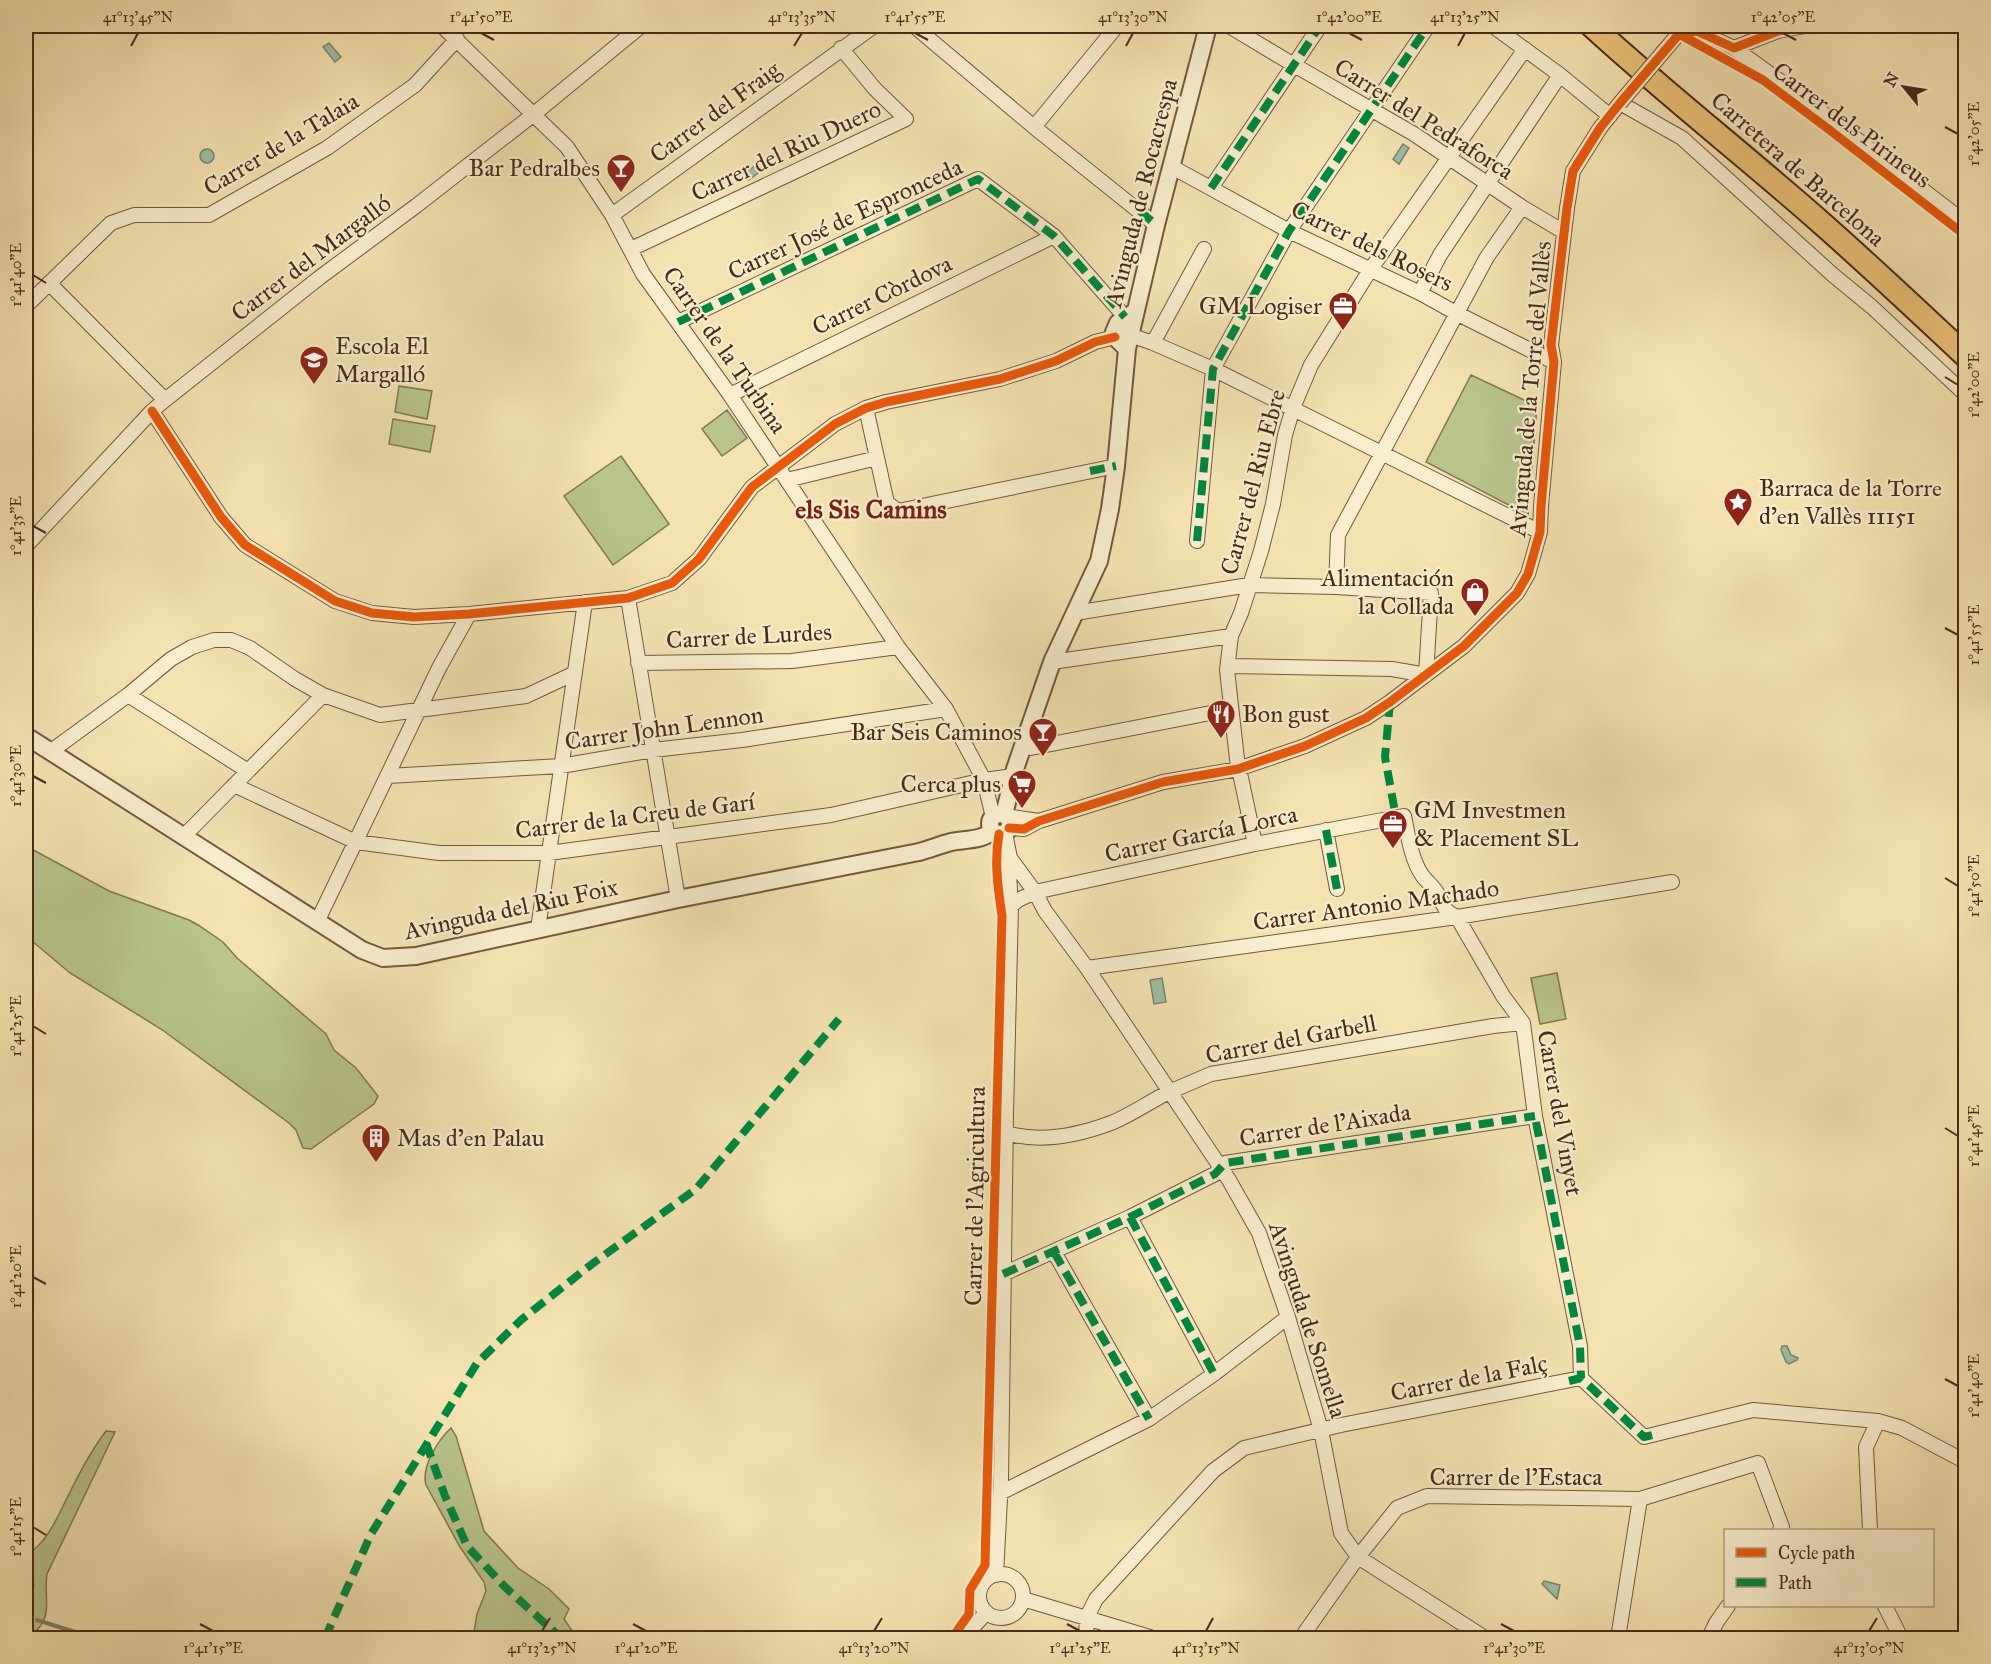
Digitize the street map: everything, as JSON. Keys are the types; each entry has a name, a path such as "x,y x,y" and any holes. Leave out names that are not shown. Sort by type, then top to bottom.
{"highway":[{"name":"Carretera de Barcelona","path":"1592,26 1817,219 1887,281 1965,356"}],"street":[{"name":"Carrer de la Turbina","path":"442,26 567,147 612,215 643,274 730,395 898,647 946,709 984,780 1000,824"},
{"name":"Carrer del Margalló","path":"26,546 152,411 165,400 319,278 534,114 641,26"},
{"name":"Carrer del Fraig","path":"612,215 874,26"},
{"path":"914,26 1156,225"},
{"path":"1034,127 1118,26"},
{"name":"Avinguda de Rocacrespa","path":"1000,824 997,809 1011,781 1052,662 1099,561 1116,466 1124,340 1208,26"},
{"name":"Carrer del Pedraforca","path":"1229,26 1371,111 1414,134 1522,207 1564,232"},
{"path":"1210,188 1320,26"},
{"path":"1197,541 1213,369 1288,231 1428,26"},
{"path":"1493,26 1560,75 1610,116"},
{"path":"1734,48 1778,31 1804,26"},
{"name":"Avinguda de la Torre del Vallès","path":"1000,824 1024,829 1039,821 1163,782 1239,769 1305,746 1366,718 1426,675 1464,646 1517,593 1528,574 1540,532 1554,363 1551,345 1573,171 1620,103 1679,34 1696,28 1734,48"},
{"name":"Carrer de la Talaia","path":"26,306 111,224 134,215 209,215 327,148 415,85 457,39"},
{"name":"Carrer del Riu Duero","path":"631,249 906,119 875,89 842,48"},
{"name":"Carrer dels Pirineus","path":"1734,48 1802,97 1965,224"},
{"name":"Carrer del Riu Ebre","path":"1255,844 1239,769 1228,667 1231,636 1241,613 1274,504 1285,435 1293,408 1311,365 1370,270 1525,49"},
{"path":"1420,292 1440,255 1486,183 1560,75"},
{"path":"1620,103 1682,138 1833,275 1872,307 1965,394"},
{"name":"Carrer dels Rosers","path":"1172,167 1288,231 1420,292 1554,363"},
{"name":"Carrer José de Espronceda","path":"678,322 978,178 1053,236 1130,315"},
{"path":"1336,587 1338,535 1487,257 1522,207"},
{"name":"Carrer Còrdova","path":"730,395 1053,236"},
{"path":"1153,343 1204,249"},
{"path":"49,283 165,400"},
{"path":"152,411 221,517 245,545 335,601 372,613 414,617 469,614 628,598 672,583 699,559 752,487 835,424 866,408 886,402 1000,379 1056,361 1095,342 1124,340 1153,343 1293,408 1540,532"},
{"path":"866,408 887,503 898,511 1116,466"},
{"path":"787,480 877,458"},
{"path":"1075,613 1249,585 1336,587 1431,593 1426,675 1392,669 1228,667"},
{"path":"628,598 678,898"},
{"path":"538,929 585,602"},
{"path":"317,922 439,668 469,614"},
{"path":"1052,662 1231,636"},
{"path":"50,752 128,695 171,659 192,647 214,640 231,640 250,648 323,695 380,716 526,696 575,673"},
{"name":"Carrer de Lurdes","path":"638,663 792,661 898,647"},
{"path":"128,695 248,771"},
{"path":"183,837 323,695"},
{"name":"Carrer John Lennon","path":"388,776 561,766 653,750 742,740 946,709"},
{"path":"1022,746 1031,748 1231,709"},
{"name":"Avinguda del Riu Foix","path":"26,736 362,950 383,958 416,956 678,898 919,852 955,841 968,832 1000,824"},
{"name":"Carrer de la Creu de Garí","path":"234,785 356,842 439,853 549,853 831,815 984,780 1011,781"},
{"name":"Carrer García Lorca","path":"1011,906 1035,892 1255,844 1404,816"},
{"name":"Carrer del Vinyet","path":"1404,816 1411,848 1421,873 1437,892 1442,906 1448,913 1457,917 1523,1026 1535,1116 1580,1346 1581,1378"},
{"name":"Avinguda de Somella","path":"1000,824 1010,858 1221,1168 1258,1233 1288,1317 1321,1430 1341,1533 1359,1557 1485,1638"},
{"name":"Carrer de l'Agricultura","path":"996,1575 1000,1493 1011,906 1008,859 1000,824"},
{"path":"1326,830 1337,889"},
{"name":"Carrer Antonio Machado","path":"1087,968 1457,917 1672,882"},
{"name":"Carrer del Garbell","path":"1006,1132 1021,1137 1041,1138 1076,1133 1111,1122 1169,1092 1212,1074 1493,1026 1523,1026"},
{"name":"Carrer de l'Aixada","path":"1004,1274 1215,1174 1225,1163 1535,1116"},
{"path":"1130,1216 1214,1374"},
{"path":"1054,1252 1149,1419"},
{"path":"1000,1493 1149,1419 1214,1374 1288,1317"},
{"name":"Carrer de la Falç","path":"1087,1617 1096,1599 1213,1472 1244,1448 1383,1417 1581,1378 1644,1437 1753,1410 1878,1421 1902,1428 1965,1462"},
{"path":"1870,1529 1866,1447 1878,1421"},
{"name":"Carrer de l'Estaca","path":"1301,1638 1397,1508 1427,1496 1640,1499 1758,1463 1782,1527 1780,1529"},
{"path":"1618,1638 1640,1499"},
{"path":"996,1575 1009,1575 1021,1586 1023,1599 1019,1610 1008,1617 999,1618 986,1613 980,1601 982,1584 996,1575"},
{"path":"1023,1599 1153,1638"},
{"path":"1709,1638 1727,1607"},
{"path":"1886,1607 1901,1638"},
{"path":"963,1638 986,1613"},
{"path":"1086,1638 1087,1617"}],"shaded area":[{"path":"329,43 341,57 335,62 323,47"},
{"path":"1403,144 1409,148 1399,164 1393,159"},
{"path":"207,149 212,151 214,156 212,161 207,163 202,161 200,156 202,151"},
{"path":"758,164 761,168 758,173 749,180 745,179 743,174"},
{"path":"1471,375 1537,406 1528,515 1426,462"},
{"path":"399,386 432,391 427,419 395,412"},
{"path":"727,410 747,438 722,456 702,429"},
{"path":"393,419 435,426 430,452 389,444"},
{"path":"621,456 669,524 613,565 564,496"},
{"path":"26,846 109,891 189,920 223,942 237,958 326,1034 334,1050 356,1068 378,1096 374,1104 311,1149 303,1148 296,1130 289,1123 161,1029 70,973 26,936"},
{"path":"1557,973 1566,1019 1540,1024 1531,978"},
{"path":"1162,978 1166,1002 1154,1004 1150,980"},
{"path":"1782,1346 1787,1346 1791,1355 1798,1358 1797,1360 1789,1364 1786,1362 1781,1350"},
{"path":"451,1428 456,1436 484,1531 518,1568 549,1589 569,1609 564,1619 577,1638 475,1638 477,1614 486,1591 484,1582 460,1547 426,1485 425,1478 432,1454"},
{"path":"106,1431 115,1432 47,1574 46,1614 39,1628 32,1634 26,1627 26,1608 34,1584 26,1579 26,1556 50,1531 84,1464"},
{"path":"1544,1581 1560,1585 1557,1599 1542,1584"}],"waterway":[{"path":"37,1620 94,1638"}],"marked path":[{"path":"1211,188 1320,26"},
{"path":"1197,541 1213,369 1289,231 1428,26"},
{"path":"678,322 978,179 1054,236 1125,317"},
{"path":"1140,211 1156,225"},
{"path":"1090,471 1116,466"},
{"path":"1390,702 1385,757 1395,812"},
{"path":"1326,830 1337,889"},
{"path":"325,1638 371,1534 477,1363 521,1320 592,1264 696,1189 839,1019"},
{"path":"1003,1274 1130,1217 1215,1174 1225,1163 1535,1116"},
{"path":"1536,1122 1580,1346 1581,1378"},
{"path":"1130,1217 1214,1374"},
{"path":"1054,1252 1149,1419"},
{"path":"1569,1381 1581,1378 1644,1437 1657,1434"},
{"path":"426,1443 445,1496 467,1546 505,1587 561,1638"}],"cycle path":[{"path":"1009,828 1024,829 1039,821 1163,782 1238,769 1305,746 1366,718 1464,646 1517,593 1528,574 1540,532 1554,362 1551,345 1573,171 1600,128 1679,34 1697,31 1734,48 1778,31 1805,26"},
{"path":"1679,34 1763,80 1966,236"},
{"path":"152,411 221,517 245,545 335,601 372,613 414,617 469,614 628,598 672,583 699,559 752,487 835,424 866,408 1000,379 1056,361 1095,342 1115,337"},
{"path":"952,1638 969,1614 970,1590 985,1565 1002,916 997,865 999,834"}],"place":[{"name":"Bar Pedralbes","path":"621,194"},
{"name":"GM Logiser","path":"1343,332"},
{"name":"Escola El Margalló","path":"314,386"},
{"name":"Barraca de la Torre d’en Vallès 11151","path":"1738,528"},
{"name":"Alimentación la Collada","path":"1475,618"},
{"name":"Bon gust","path":"1221,740"},
{"name":"Bar Seis Caminos","path":"1043,758"},
{"name":"Cerca plus","path":"1022,810"},
{"name":"GM Investmen & Placement SL","path":"1393,850"},
{"name":"Mas d'en Palau","path":"376,1164"}],"district":[{"name":"els Sis Camins","path":"871,509"}]}
